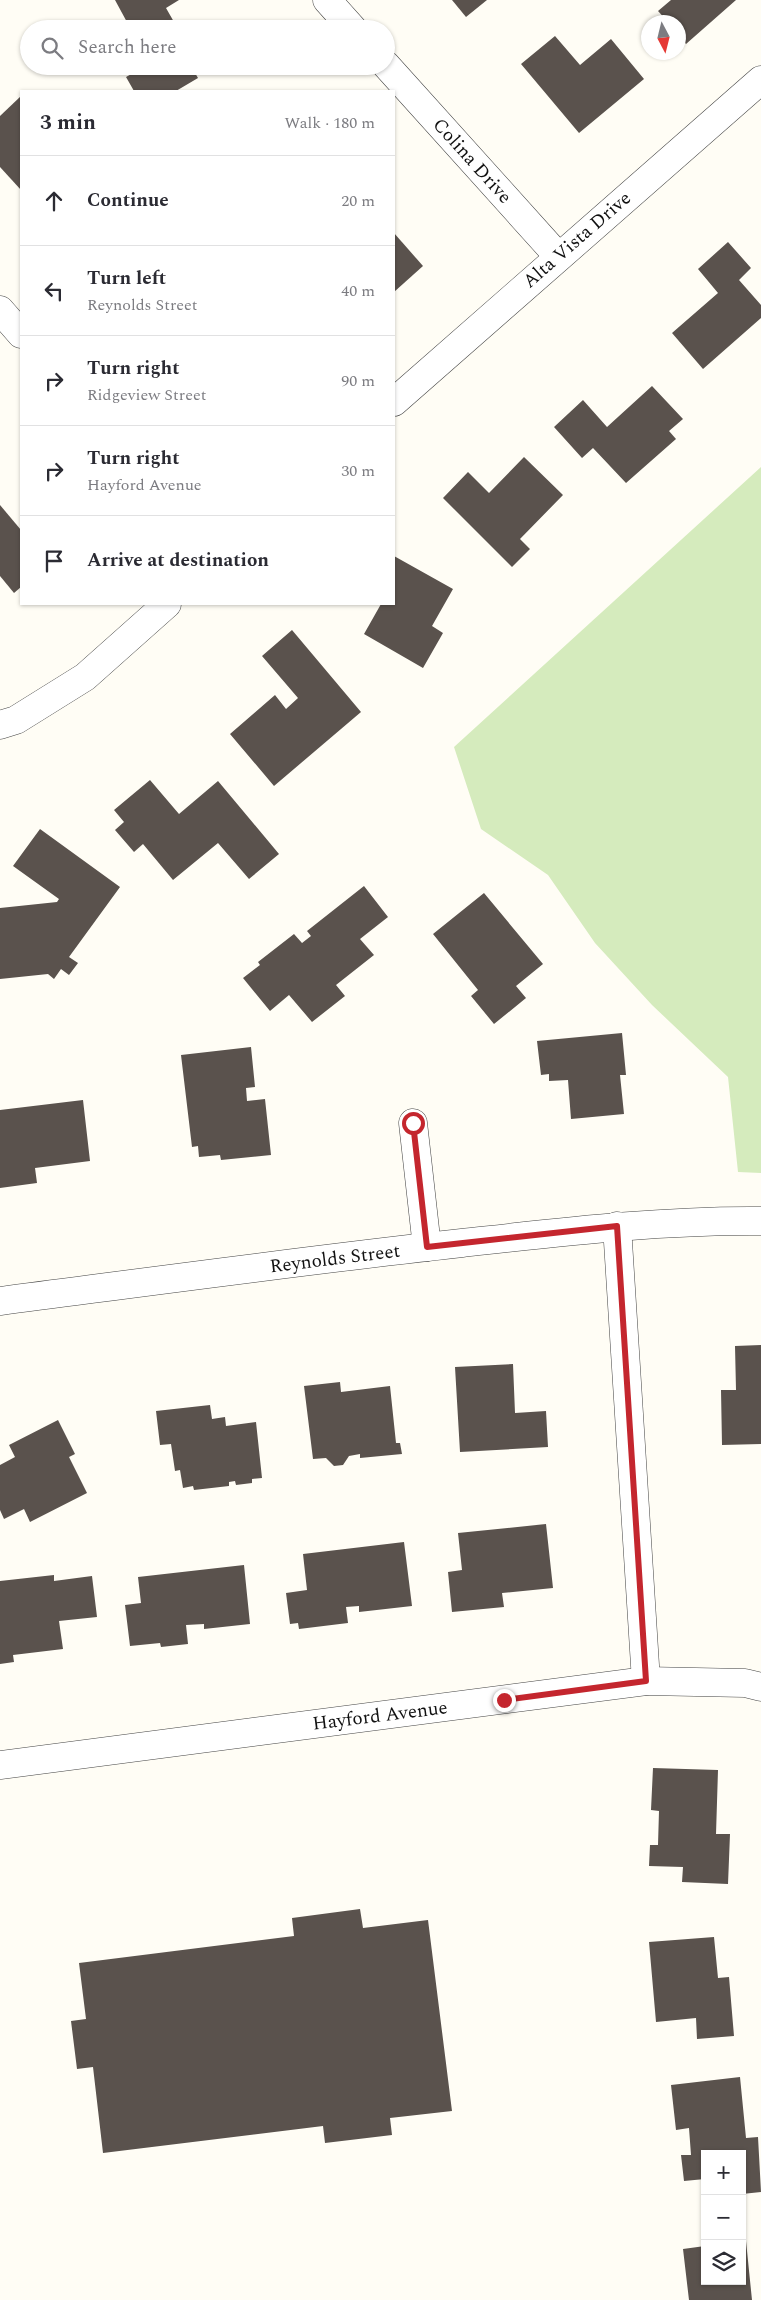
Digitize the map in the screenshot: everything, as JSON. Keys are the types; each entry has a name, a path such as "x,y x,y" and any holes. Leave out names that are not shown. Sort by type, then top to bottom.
{"street":[{"path":"327,0 345,20"},
{"name":"Colina Drive","path":"394,75 558,256"},
{"name":"Alta Vista Drive","path":"395,401 558,256 761,80"},
{"path":"0,310 20,333"},
{"path":"0,725 16,720 85,677 166,605"},
{"path":"413,1123 427,1247"},
{"name":"Reynolds Street","path":"0,1300 427,1247 617,1226 701,1220 761,1221"},
{"path":"617,1226 646,1681"},
{"name":"Hayford Avenue","path":"0,1765 646,1681 745,1683 761,1687"}],"green space":[{"path":"761,467 761,1173 738,1172 728,1077 652,1005 595,943 548,875 481,829 454,747"}],"building":[{"path":"115,0 179,0 166,8 173,20 126,20"},
{"path":"452,0 487,0 466,17"},
{"path":"671,0 736,0 686,44 686,15 662,15 658,11"},
{"path":"555,36 580,65 611,39 644,79 579,133 521,64"},
{"path":"130,75 196,75 198,78 178,90 133,90 126,77"},
{"path":"20,97 20,189 0,167 0,116"},
{"path":"395,234 423,266 395,291"},
{"path":"728,242 751,268 739,280 761,305 761,318 703,369 672,333 718,293 698,269"},
{"path":"652,386 683,419 669,431 676,439 626,483 593,448 582,458 554,427 583,400 607,427"},
{"path":"524,457 563,495 520,539 530,549 512,567 443,498 468,472 489,493"},
{"path":"0,505 20,529 20,588 14,593 0,576"},
{"path":"395,557 453,589 432,626 443,633 423,668 364,634 380,605 395,605"},
{"path":"292,630 361,712 274,786 230,734 275,695 286,709 298,698 262,656"},
{"path":"150,780 179,814 218,781 279,854 249,879 218,843 173,880 143,844 134,852 115,830 124,822 114,810"},
{"path":"40,829 120,887 69,957 78,963 69,975 61,969 54,979 48,974 0,979 0,908 57,902 59,899 13,866"},
{"path":"364,886 388,917 360,939 374,955 336,985 345,996 312,1022 289,995 270,1011 243,978 260,965 258,962 294,934 302,943 311,936 307,931"},
{"path":"484,893 543,964 516,986 526,998 494,1024 471,996 478,990 433,934"},
{"path":"622,1033 626,1075 620,1075 624,1114 571,1119 568,1080 549,1081 549,1074 541,1075 537,1041"},
{"path":"251,1047 255,1087 246,1088 247,1101 265,1099 271,1155 221,1160 220,1155 199,1157 198,1146 192,1147 181,1055"},
{"path":"83,1100 90,1161 35,1168 37,1183 0,1188 0,1110"},
{"path":"761,1345 761,1444 722,1445 721,1390 736,1390 735,1346"},
{"path":"513,1364 515,1413 546,1411 548,1447 460,1452 455,1367"},
{"path":"340,1382 341,1392 390,1386 396,1443 400,1443 402,1454 360,1458 360,1454 349,1456 343,1465 334,1466 326,1458 313,1459 304,1386"},
{"path":"210,1405 212,1419 225,1417 226,1426 256,1422 262,1478 252,1479 252,1483 236,1485 235,1481 229,1482 229,1486 194,1490 193,1486 183,1488 180,1470 175,1471 171,1444 160,1445 156,1411"},
{"path":"58,1420 75,1454 69,1457 87,1493 30,1522 24,1509 4,1519 0,1510 0,1465 15,1457 9,1445"},
{"path":"546,1524 553,1588 502,1593 504,1607 452,1612 448,1572 462,1570 458,1533"},
{"path":"404,1542 412,1606 359,1612 359,1606 346,1607 348,1623 299,1629 298,1623 290,1624 286,1593 307,1590 303,1554"},
{"path":"244,1565 250,1624 204,1629 204,1624 186,1625 188,1644 161,1647 160,1643 130,1646 125,1605 141,1603 138,1577"},
{"path":"54,1575 54,1581 92,1576 97,1617 59,1621 63,1649 13,1655 14,1662 0,1664 0,1581"},
{"path":"653,1768 718,1770 716,1834 730,1834 728,1884 682,1882 683,1867 649,1866 650,1845 658,1845 659,1811 651,1810"},
{"path":"360,1909 363,1928 428,1920 452,2111 390,2118 392,2135 325,2143 323,2126 103,2153 93,2067 77,2069 71,2021 86,2019 79,1963 294,1936 292,1918"},
{"path":"714,1937 718,1978 729,1977 734,2036 697,2039 696,2018 656,2022 649,1942"},
{"path":"740,2077 746,2138 758,2137 761,2192 746,2194 746,2150 701,2150 701,2179 684,2181 681,2155 691,2155 689,2128 676,2130 671,2085"},
{"path":"746,2241 752,2300 689,2300 683,2249 701,2247 701,2285 746,2285"}],"route":[{"path":"413,1123 427,1247 617,1226 646,1681 504,1700"}]}
